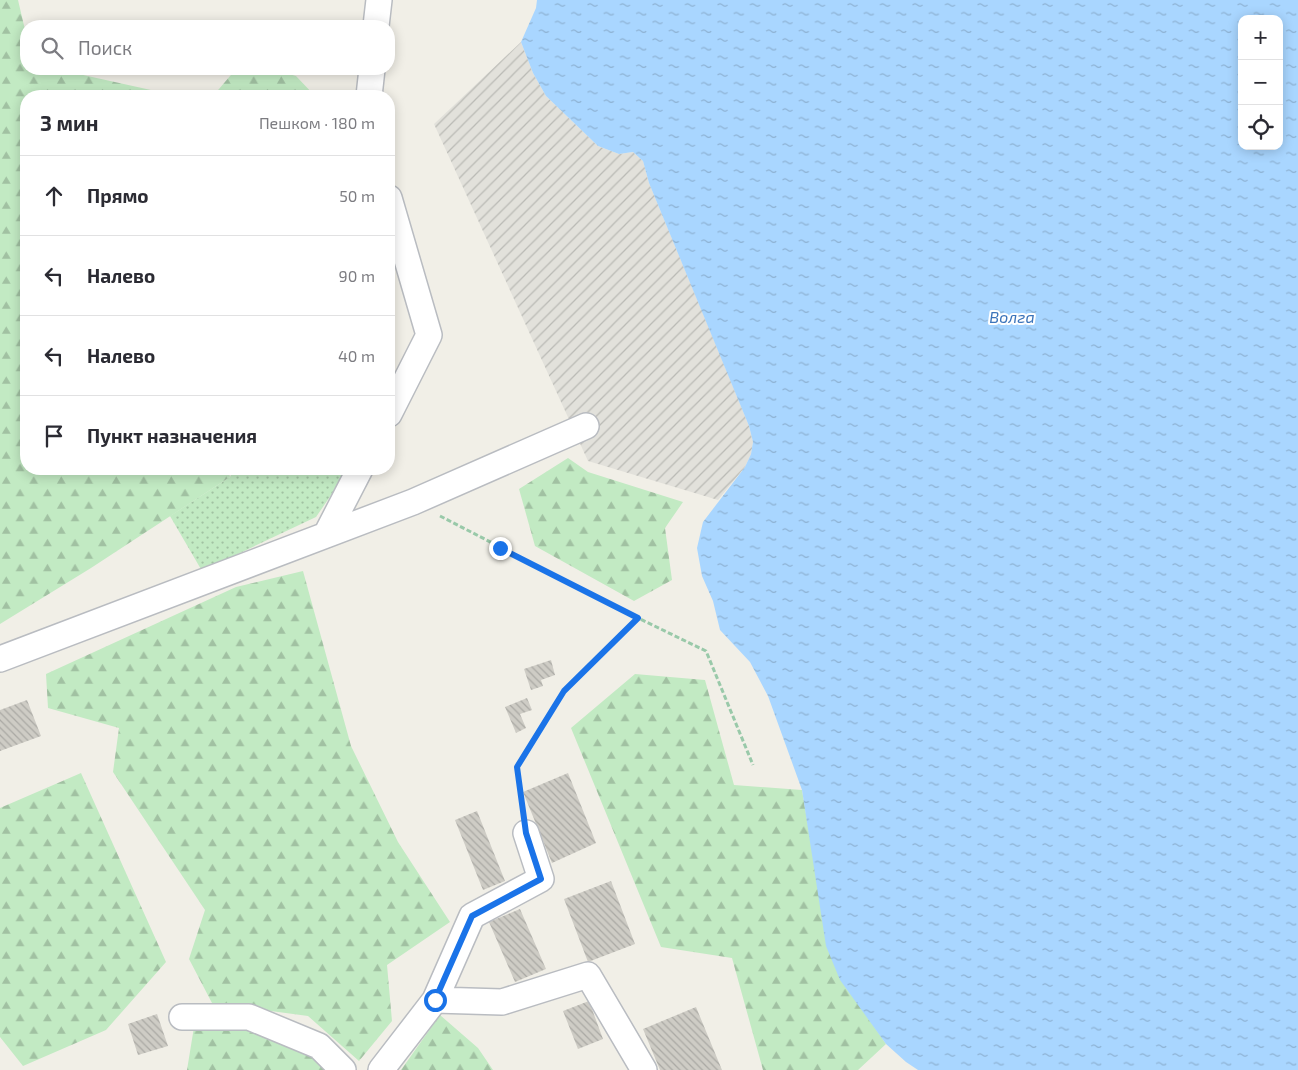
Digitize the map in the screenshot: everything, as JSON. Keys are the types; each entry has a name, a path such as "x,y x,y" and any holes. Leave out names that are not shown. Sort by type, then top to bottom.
{"street":[{"path":"377,20 379,0"},
{"path":"370,90 371,75"},
{"path":"395,219 429,336 395,402"},
{"path":"0,658 413,502 586,426"},
{"path":"326,535 357,475"},
{"path":"381,1070 435,1000 472,916 541,879 526,833"},
{"path":"435,1000 502,1002 588,975 644,1070"},
{"path":"182,1018 250,1017 319,1046 343,1070"}],"path":[{"path":"413,502 500,548 706,651 753,765"},
{"path":"526,833 517,767 564,691 638,618"}],"shaded area":[{"path":"521,42 533,73 546,96 598,146 619,154 633,152 643,161 649,183 749,426 753,442 751,454 745,467 718,500 588,461 434,124"}],"green space":[{"path":"0,0 18,0 23,20 20,20 20,75 83,75 151,90 20,90 20,475 230,475 230,477 91,568 0,624"},
{"path":"231,75 292,75 296,76 309,90 218,90"},
{"path":"568,458 588,472 683,502 665,528 672,580 634,601 535,546 519,489"},
{"path":"231,475 345,475 316,517 202,571 170,516"},
{"path":"303,571 351,746 398,842 450,922 387,965 392,1021 359,1061 308,1016 212,1003 189,959 205,910 113,772 119,728 48,708 46,674 236,587"},
{"path":"635,674 705,680 734,785 802,790 809,832 867,1016 886,1044 858,1070 763,1070 732,958 661,947 571,728"},
{"path":"81,773 166,962 106,1030 23,1066 0,1037 0,808"},
{"path":"440,1015 478,1048 493,1070 401,1070"},
{"path":"244,1025 308,1053 325,1070 187,1070 194,1027"}],"water":[{"name":"Волга","path":"537,0 1298,0 1298,1070 918,1070 886,1044 840,980 826,946 802,790 768,696 750,662 720,630 713,601 702,576 697,548 703,522 745,467 751,454 753,442 749,426 649,183 643,161 633,152 619,154 598,146 546,96 533,73 521,42 536,8"}],"building":[{"path":"551,660 555,675 541,680 543,686 531,690 524,669"},
{"path":"527,698 532,710 520,714 526,728 516,733 505,707"},
{"path":"27,700 41,736 0,751 0,710"},
{"path":"568,773 596,843 552,863 523,792"},
{"path":"477,811 505,881 483,890 455,820"},
{"path":"611,881 635,944 588,962 564,899"},
{"path":"520,909 546,969 515,982 489,922"},
{"path":"589,1001 603,1039 578,1049 563,1011"},
{"path":"696,1007 722,1070 660,1070 643,1029"},
{"path":"157,1014 168,1046 138,1055 128,1024"}],"route":[{"path":"435,1000 472,916 541,879 526,833 517,767 564,691 638,618 500,548"}]}
